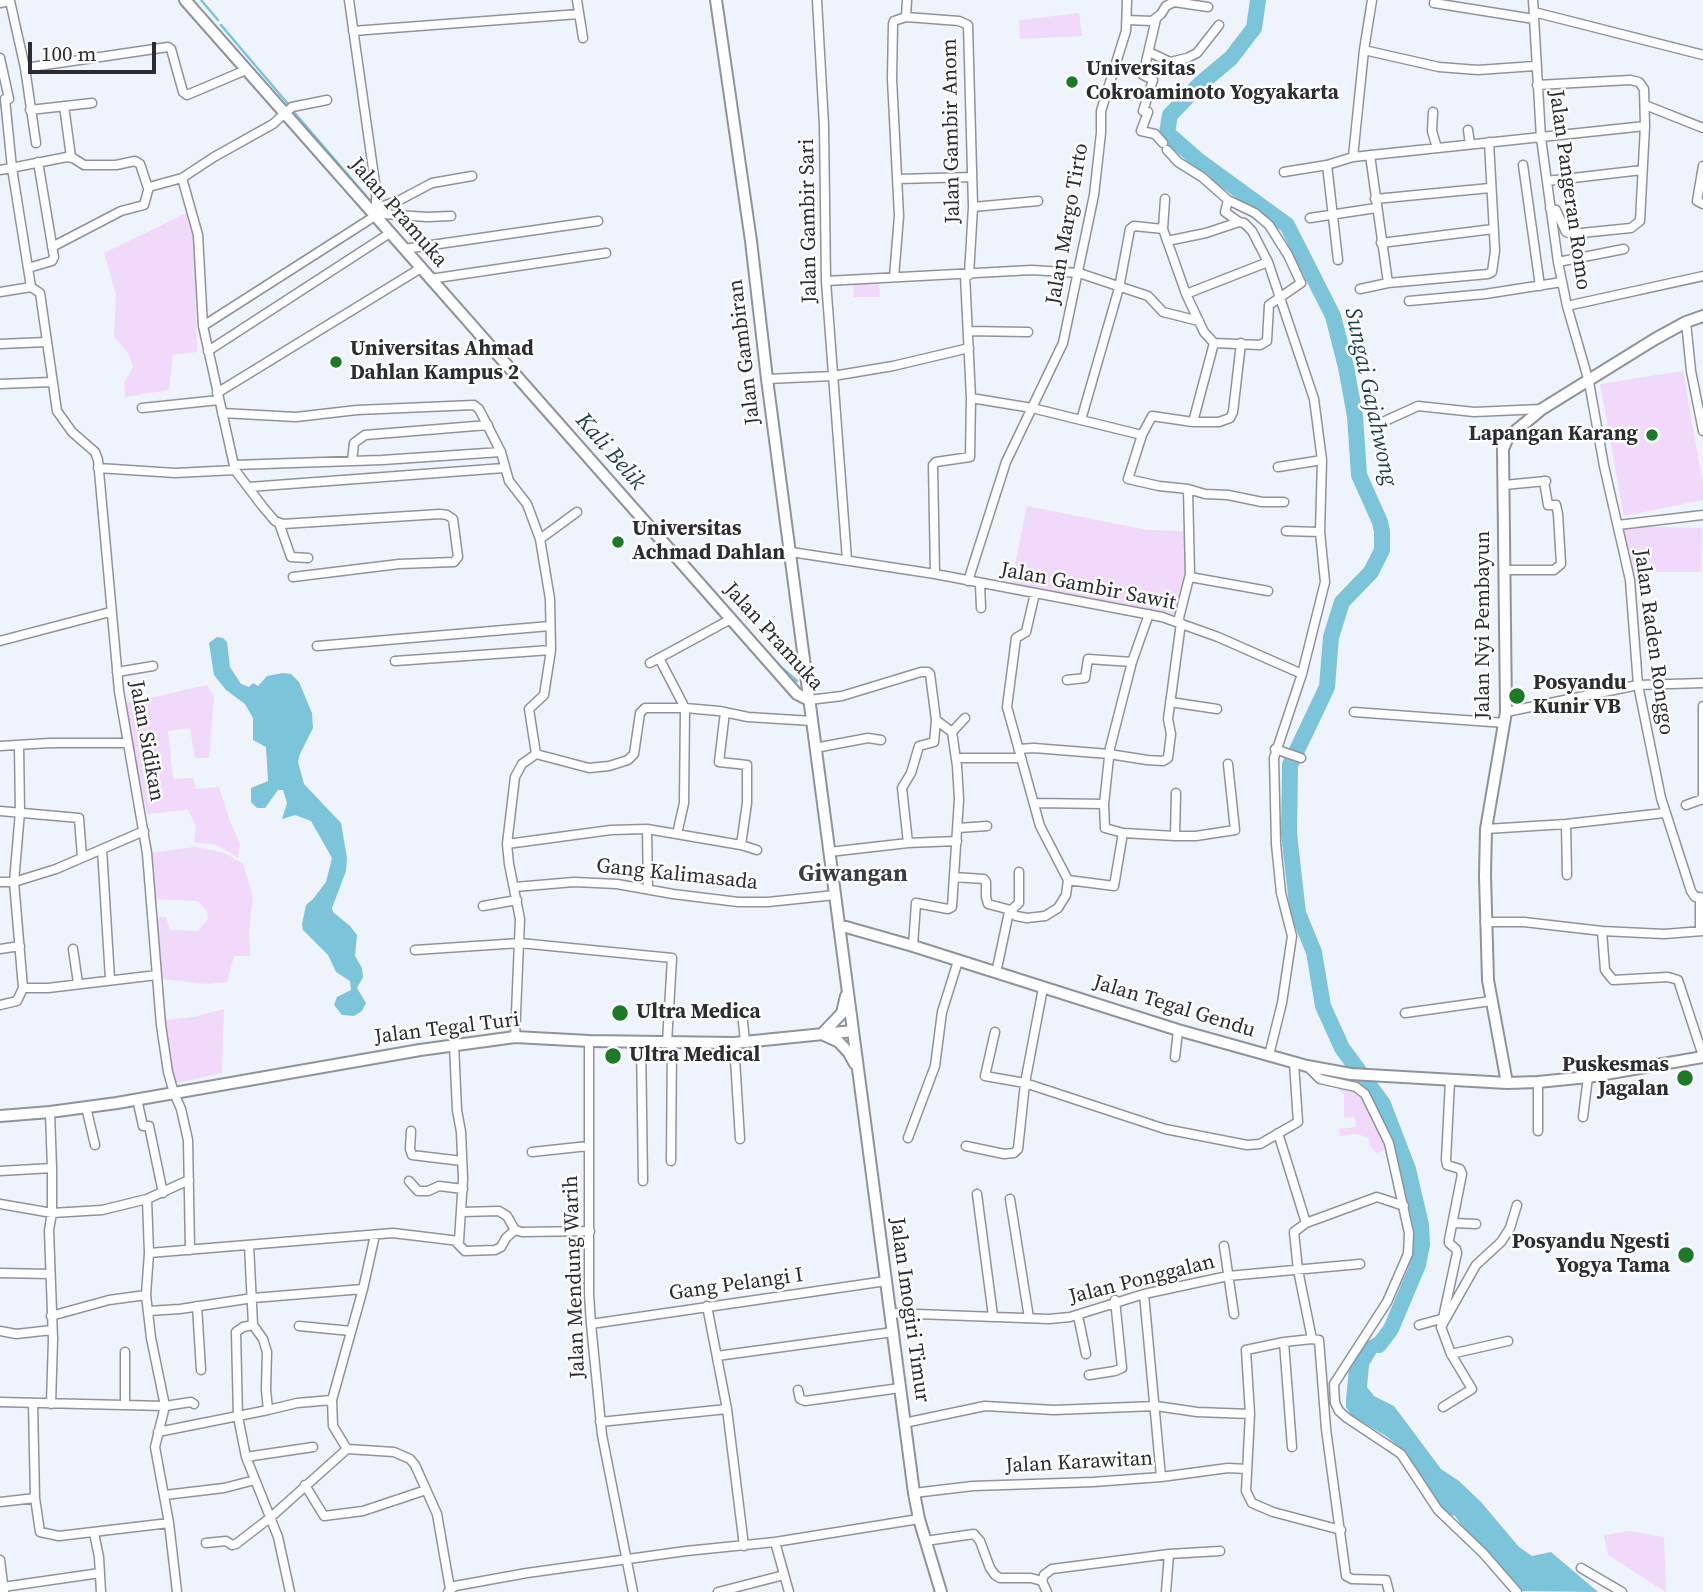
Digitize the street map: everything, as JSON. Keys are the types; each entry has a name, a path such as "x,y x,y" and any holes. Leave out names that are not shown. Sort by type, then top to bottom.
{"main road":[{"name":"Jalan Pramuka","path":"185,0 284,114 377,211 404,250 797,694 809,700 853,1031"},
{"name":"Jalan Gambiran","path":"716,0 751,242 809,700"},
{"name":"Jalan Nyi Pembayun","path":"1507,1083 1491,1001 1485,922 1486,829 1505,718 1503,449 1508,437 1542,409 1686,322 1703,316"},
{"name":"Jalan Tegal Gendu","path":"839,927 913,946 1178,1031 1294,1063 1352,1074 1450,1083 1538,1082 1588,1077 1600,1069 1703,1056"},
{"path":"847,991 842,1013 822,1034 839,1042 849,1053 858,1071"},
{"name":"Jalan Tegal Turi","path":"0,1116 86,1107 515,1037 670,1043 740,1042 853,1031"},
{"name":"Jalan Imogiri Timur","path":"853,1031 914,1493 919,1520 941,1592"}],"street":[{"path":"349,0 377,211"},
{"path":"578,0 583,38"},
{"name":"Jalan Gambir Sari","path":"817,0 825,133 826,281 848,560"},
{"path":"894,277 899,216 892,79 893,24 894,21 906,17 907,0"},
{"name":"Jalan Margo Tirto","path":"968,581 1006,462 1063,343 1094,195 1101,111 1126,31 1127,0"},
{"path":"1353,157 1364,50 1373,0"},
{"name":"Jalan Pangeran Romo","path":"1533,0 1535,66 1550,208 1567,306 1589,382"},
{"path":"0,3 10,1 25,68 36,143"},
{"path":"1165,199 1163,229 1186,295 1204,332 1214,343 1260,345 1267,341 1269,305 1301,284 1288,255 1269,225 1255,213 1228,200 1202,177 1178,162 1155,134 1141,131 1149,112 1143,111 1153,80 1143,75 1156,19 1170,3 1208,8"},
{"path":"1434,3 1534,15 1703,55"},
{"path":"353,31 579,14"},
{"name":"Jalan Gambir Anom","path":"906,17 960,21 968,26 973,207 967,275 970,457 933,464 935,574"},
{"path":"1127,20 1156,19"},
{"path":"1149,52 1170,62 1188,58 1197,53 1219,25"},
{"path":"25,68 162,46 170,48 182,91 187,95 246,70"},
{"path":"1364,50 1439,67 1478,70 1535,66"},
{"name":"Jalan Sidikan","path":"0,58 12,168 31,287 40,293 57,411 72,432 95,452 98,468 117,672 144,831 161,1026 174,1093 181,1109 188,1140 190,1250"},
{"path":"1537,85 1634,80 1642,85 1645,105 1642,217 1636,225 1631,228 1568,233 1558,212 1550,208"},
{"path":"5,99 29,99"},
{"path":"148,188 182,178 273,124 292,107 327,100"},
{"path":"30,110 92,103"},
{"path":"1645,105 1703,128"},
{"path":"64,106 71,157"},
{"path":"1433,112 1432,131 1437,148"},
{"path":"1284,172 1327,165 1353,157 1645,126"},
{"path":"1468,130 1470,144"},
{"path":"1360,289 1488,274 1494,270 1489,142"},
{"path":"1370,155 1388,284"},
{"path":"0,170 71,157 84,165 116,165 134,161 140,164 148,188 144,205 121,211 52,247"},
{"path":"28,268 52,261 54,257 38,162"},
{"path":"1327,165 1338,260"},
{"path":"1523,165 1539,286"},
{"path":"1703,166 1697,201 1703,204"},
{"path":"1547,181 1642,170"},
{"path":"203,326 377,211 432,183 472,176"},
{"path":"898,179 972,177"},
{"path":"182,178 198,235 203,326 234,467 279,523 291,557 308,558"},
{"path":"1376,198 1490,188"},
{"path":"1228,200 1225,212 1252,231 1268,262 1314,399 1322,460 1320,532 1325,582 1302,674 1276,749 1273,794 1276,844 1281,893 1292,936 1282,1003 1269,1055"},
{"path":"973,207 1038,201"},
{"path":"1310,218 1377,208"},
{"path":"377,211 427,217 451,216"},
{"path":"404,250 598,220"},
{"path":"1167,241 1206,233 1239,222"},
{"path":"1081,420 1119,288 1130,229 1134,226 1163,229"},
{"path":"1381,243 1493,229"},
{"path":"208,351 390,233"},
{"path":"1558,262 1624,248"},
{"path":"430,279 607,253"},
{"path":"1186,295 1268,262"},
{"path":"142,408 218,397 421,268"},
{"path":"826,281 1032,270 1079,273 1148,296 1163,312 1199,321"},
{"path":"1567,306 1703,276"},
{"path":"1409,300 1441,299 1562,282"},
{"path":"0,292 31,287"},
{"path":"1686,322 1691,371 1703,431"},
{"path":"968,331 1028,332"},
{"path":"0,344 46,342"},
{"path":"1193,422 1214,343"},
{"path":"1241,344 1230,418 1219,422 1193,422 1154,415 1142,435 1128,479 1205,494 1228,495 1262,502 1284,502"},
{"path":"767,379 833,376 893,366 969,348"},
{"path":"0,384 51,382"},
{"name":"Jalan Raden Ronggo","path":"1589,382 1630,580 1638,685 1664,813 1693,895 1701,897"},
{"path":"971,397 1032,408 1142,435"},
{"path":"222,413 296,417 357,410 474,405 479,409 501,452 504,468 513,487 527,504 540,539 550,599 551,650 544,695 529,709 536,754"},
{"path":"1376,430 1379,424 1418,405 1474,412 1542,409"},
{"path":"352,461 354,443 365,435 488,425"},
{"path":"98,468 160,472 501,452"},
{"path":"1278,467 1322,460"},
{"path":"248,487 504,468"},
{"path":"1504,485 1546,481 1548,505 1556,505 1558,514 1561,564 1554,570 1504,570"},
{"path":"956,758 1020,754 1034,748 1165,760 1169,756 1171,734 1168,725 1179,622 1190,577 1188,489"},
{"path":"540,539 577,512"},
{"path":"279,523 440,514 453,519 458,556 454,562 399,564 293,577"},
{"path":"1618,525 1703,514"},
{"path":"1286,531 1320,532"},
{"name":"Jalan Gambir Sawit","path":"791,552 935,574 1149,614 1179,622 1302,674"},
{"path":"1190,577 1268,591"},
{"path":"980,584 981,608"},
{"path":"954,877 986,880 988,904 1027,918 1052,912 1063,902 1068,880 1040,826 1007,707 1016,638 1026,632 1035,593"},
{"path":"0,641 110,612"},
{"path":"1149,614 1132,662 1109,754 1104,804 1105,828 1123,833 1175,836 1236,829 1228,764"},
{"path":"650,663 731,619"},
{"path":"317,646 550,626"},
{"path":"394,661 551,650"},
{"path":"659,658 685,708 684,803 677,834"},
{"path":"1068,680 1086,677 1088,659 1132,662"},
{"path":"117,672 153,666"},
{"path":"809,700 842,696 921,672 930,674 936,720 935,741 919,746 911,774 902,788 908,843"},
{"path":"1354,712 1505,718 1638,685 1703,684"},
{"path":"1170,702 1217,709"},
{"path":"1686,804 1703,798 1703,706"},
{"path":"536,754 580,766 598,768 617,765 634,754 642,709 685,708 748,717 812,721"},
{"path":"724,712 719,762 747,765 747,803 741,845"},
{"path":"952,732 965,718"},
{"path":"913,946 916,903 950,909 954,877 958,828 956,758 952,732 936,720"},
{"path":"816,748 868,738 881,740"},
{"path":"0,746 50,747 128,743"},
{"path":"0,1005 18,1000 23,988 14,882 20,812 19,745"},
{"path":"1276,749 1299,757"},
{"path":"515,1037 520,943 517,900 507,844 515,774 522,764 536,754"},
{"path":"1175,836 1177,793"},
{"path":"1651,814 1656,810 1661,798"},
{"path":"1035,803 1104,804"},
{"path":"0,811 79,818 82,858"},
{"path":"1486,829 1566,824 1664,813"},
{"path":"1566,824 1567,874"},
{"path":"958,828 987,826"},
{"path":"507,844 611,830 647,829 757,850"},
{"path":"647,829 648,889"},
{"path":"0,882 14,882 56,869 144,831"},
{"path":"1068,880 1114,886 1123,833"},
{"path":"829,852 908,843 957,841"},
{"path":"102,849 110,979"},
{"path":"996,973 1009,912 1019,903 1019,872"},
{"name":"Gang Kalimasada","path":"515,887 574,882 617,884 694,898 738,902 768,902 835,895"},
{"path":"1485,922 1524,922 1602,931 1664,934 1701,931 1701,897"},
{"path":"483,906 517,900"},
{"path":"1602,931 1605,970 1613,980 1668,977 1678,980 1703,1056"},
{"path":"415,950 520,943 672,958 671,1161"},
{"path":"0,949 20,946"},
{"path":"73,949 78,983"},
{"path":"908,1138 935,1066 942,1013 958,961"},
{"path":"23,988 48,988 158,975"},
{"path":"966,1146 1004,1154 1016,1151 1024,1083 1043,988"},
{"path":"1405,1013 1491,1001"},
{"path":"740,1139 742,1012"},
{"path":"1175,1057 1178,1031"},
{"path":"995,1032 985,1076 1024,1083 1195,1137 1247,1145 1260,1144 1298,1122 1294,1063"},
{"name":"Jalan Mendung Warih","path":"589,1041 591,1324 600,1422 633,1592"},
{"path":"641,1042 643,1181"},
{"path":"454,1045 463,1189 460,1239 456,1242"},
{"path":"1307,1066 1320,1079 1356,1087 1364,1094 1389,1143 1409,1233 1408,1254 1387,1302 1334,1384 1335,1403 1339,1411 1401,1454 1438,1510 1483,1553 1513,1590"},
{"path":"1583,1117 1588,1077"},
{"path":"1538,1082 1538,1131"},
{"path":"1443,1407 1472,1389 1451,1354 1441,1323 1457,1253 1449,1244 1462,1171 1450,1167 1446,1160 1450,1083"},
{"path":"137,1099 143,1126 149,1126 163,1193"},
{"path":"86,1107 95,1145"},
{"path":"50,1112 51,1404"},
{"path":"411,1131 412,1155 462,1161"},
{"path":"1278,1133 1307,1223"},
{"path":"532,1152 588,1146"},
{"path":"0,1171 52,1168"},
{"path":"0,1204 52,1213 102,1210 147,1199 189,1180"},
{"path":"409,1181 418,1191 428,1191 439,1186 463,1189"},
{"path":"977,1194 993,1316"},
{"path":"1312,1339 1298,1270 1294,1232 1307,1223 1377,1197 1404,1206"},
{"path":"147,1199 149,1253 146,1295 165,1406 155,1447 165,1495 177,1592"},
{"path":"1010,1199 1028,1318"},
{"path":"1441,1323 1476,1265 1501,1242 1510,1228 1517,1205"},
{"path":"462,1212 499,1211 507,1216 515,1230 522,1232 590,1231"},
{"path":"1452,1223 1476,1224"},
{"path":"149,1253 397,1233 456,1242 465,1251 495,1250 501,1247 515,1230"},
{"path":"347,1449 333,1426 332,1400 375,1236"},
{"path":"249,1245 253,1325 263,1339 267,1353 268,1410"},
{"path":"1224,1246 1234,1314"},
{"name":"Jalan Ponggalan","path":"890,1313 1049,1319 1078,1316 1115,1301 1228,1276 1360,1264"},
{"path":"0,1273 50,1274"},
{"name":"Gang Pelangi I","path":"591,1324 886,1281"},
{"path":"148,1311 253,1298 363,1289"},
{"path":"1144,1294 1161,1477"},
{"path":"51,1316 109,1300 146,1295"},
{"path":"1089,1375 1122,1368 1115,1301"},
{"path":"197,1306 201,1370"},
{"path":"707,1306 727,1409 744,1546"},
{"path":"1078,1316 1086,1354"},
{"path":"1419,1325 1441,1323"},
{"path":"253,1325 240,1328 236,1332 238,1417 246,1457 278,1537 290,1592"},
{"path":"299,1326 351,1331"},
{"path":"0,1331 26,1334 52,1330"},
{"path":"717,1356 892,1332"},
{"path":"1341,1530 1273,1512 1252,1503 1246,1491 1250,1414 1246,1350 1284,1342 1319,1340 1326,1429 1341,1530 1346,1573 1349,1579 1386,1580 1389,1587"},
{"path":"1451,1354 1508,1341"},
{"path":"1284,1342 1292,1447"},
{"path":"125,1352 125,1405"},
{"path":"797,1390 800,1399 805,1401 900,1388"},
{"path":"158,1432 297,1404 332,1400"},
{"path":"0,1402 165,1406 191,1402 194,1404"},
{"path":"33,1403 35,1499 40,1532 59,1536 169,1523"},
{"path":"904,1423 985,1406 1054,1410 1156,1406 1197,1412 1250,1414"},
{"path":"600,1422 727,1409"},
{"path":"246,1457 313,1447"},
{"path":"206,1543 226,1541 234,1545 271,1517 347,1449 394,1452 410,1459 421,1475 437,1514 449,1590 527,1573 775,1542 919,1520"},
{"name":"Jalan Karawitan","path":"914,1493 973,1486 1093,1482 1228,1468 1246,1469"},
{"path":"165,1495 224,1488 255,1480"},
{"path":"305,1485 324,1516 363,1511 426,1490"},
{"path":"0,1503 35,1499"},
{"path":"94,1533 101,1592"},
{"path":"925,1541 974,1534 980,1541 995,1575 1000,1578 1031,1578 1042,1581"},
{"path":"775,1542 789,1592"},
{"path":"1046,1592 1042,1581 1044,1575 1052,1569 1220,1550"},
{"path":"1166,1592 1168,1554"},
{"path":"0,1560 4,1590 100,1573"},
{"path":"1581,1568 1622,1592"},
{"path":"718,1592 784,1575"}],"shaded area":[{"path":"1079,13 1082,36 1020,39 1019,20"},
{"path":"187,213 194,243 197,352 173,355 169,390 125,397 124,383 133,367 127,351 114,337 116,294 104,253"},
{"path":"879,283 880,297 854,297 853,284"},
{"name":"Lapangan Karang","path":"1683,371 1703,485 1703,500 1624,516 1600,384"},
{"path":"1027,506 1147,530 1185,531 1188,574 1176,618 1011,585"},
{"path":"1622,526 1702,528 1701,572 1632,572"},
{"path":"207,685 214,696 209,758 195,758 190,728 168,731 173,779 193,778 196,789 219,787 240,844 238,858 217,845 194,842 196,826 188,810 147,814 123,704"},
{"path":"195,847 225,853 243,864 253,897 249,933 250,956 234,956 227,982 206,984 162,979 156,917 166,917 170,930 198,931 208,919 207,911 198,901 156,899 149,853"},
{"path":"224,1009 222,1073 172,1084 165,1020 194,1017"},
{"path":"1349,1084 1359,1090 1388,1148 1377,1153 1370,1146 1368,1137 1355,1134 1340,1136 1339,1129 1356,1127 1355,1117 1344,1118 1344,1094 1337,1088"},
{"path":"1629,1531 1664,1537 1666,1592 1608,1555 1604,1535"}],"water":[{"path":"217,637 227,642 230,667 241,684 249,687 253,683 258,686 267,676 291,674 299,682 312,713 313,728 298,762 304,784 341,823 347,858 346,871 332,908 357,935 355,956 362,968 363,977 357,988 366,1003 362,1011 354,1016 342,1015 334,1005 337,997 351,990 350,981 336,972 328,955 303,930 302,924 306,905 326,882 332,858 311,821 295,815 282,819 287,803 283,790 278,790 265,808 257,808 251,802 251,788 268,781 266,747 253,740 253,718 245,704 226,690 214,675 209,643"},
{"path":"1391,1329 1369,1365 1367,1387 1374,1396 1394,1406 1441,1469 1459,1481 1481,1502 1519,1547 1532,1556 1551,1552 1598,1592 1518,1591 1455,1516 1445,1514 1441,1510 1403,1450 1386,1436 1352,1416 1346,1407 1346,1400 1349,1368 1354,1353 1362,1344"}],"waterway":[{"path":"201,0 218,20"},
{"name":"Sungai Gajahwong","path":"1258,0 1254,28 1231,58 1200,84 1170,115 1167,133 1199,161 1287,225 1333,316 1355,416 1359,475 1382,531 1382,550 1371,572 1342,602 1331,637 1327,687 1290,765 1289,834 1298,913 1314,952 1323,1006 1342,1048 1383,1104 1408,1169 1421,1225 1422,1245 1418,1265 1391,1329 1379,1345"},
{"path":"221,25 288,104"},
{"path":"293,111 373,204"},
{"path":"383,216 397,232"},
{"name":"Kali Belik","path":"774,661 797,681"}],"place":[{"name":"Universitas Cokroaminoto Yogyakarta","path":"1072,82"},
{"name":"Universitas Ahmad Dahlan Kampus 2","path":"336,362"},
{"name":"Lapangan Karang","path":"1652,435"},
{"name":"Universitas Achmad Dahlan","path":"618,542"},
{"name":"Posyandu Kunir VB","path":"1517,696"},
{"name":"Ultra Medica","path":"620,1013"},
{"name":"Ultra Medical","path":"613,1056"},
{"name":"Puskesmas Jagalan","path":"1685,1078"},
{"name":"Posyandu Ngesti Yogya Tama","path":"1686,1255"}],"district":[{"name":"Giwangan","path":"853,875"}]}
